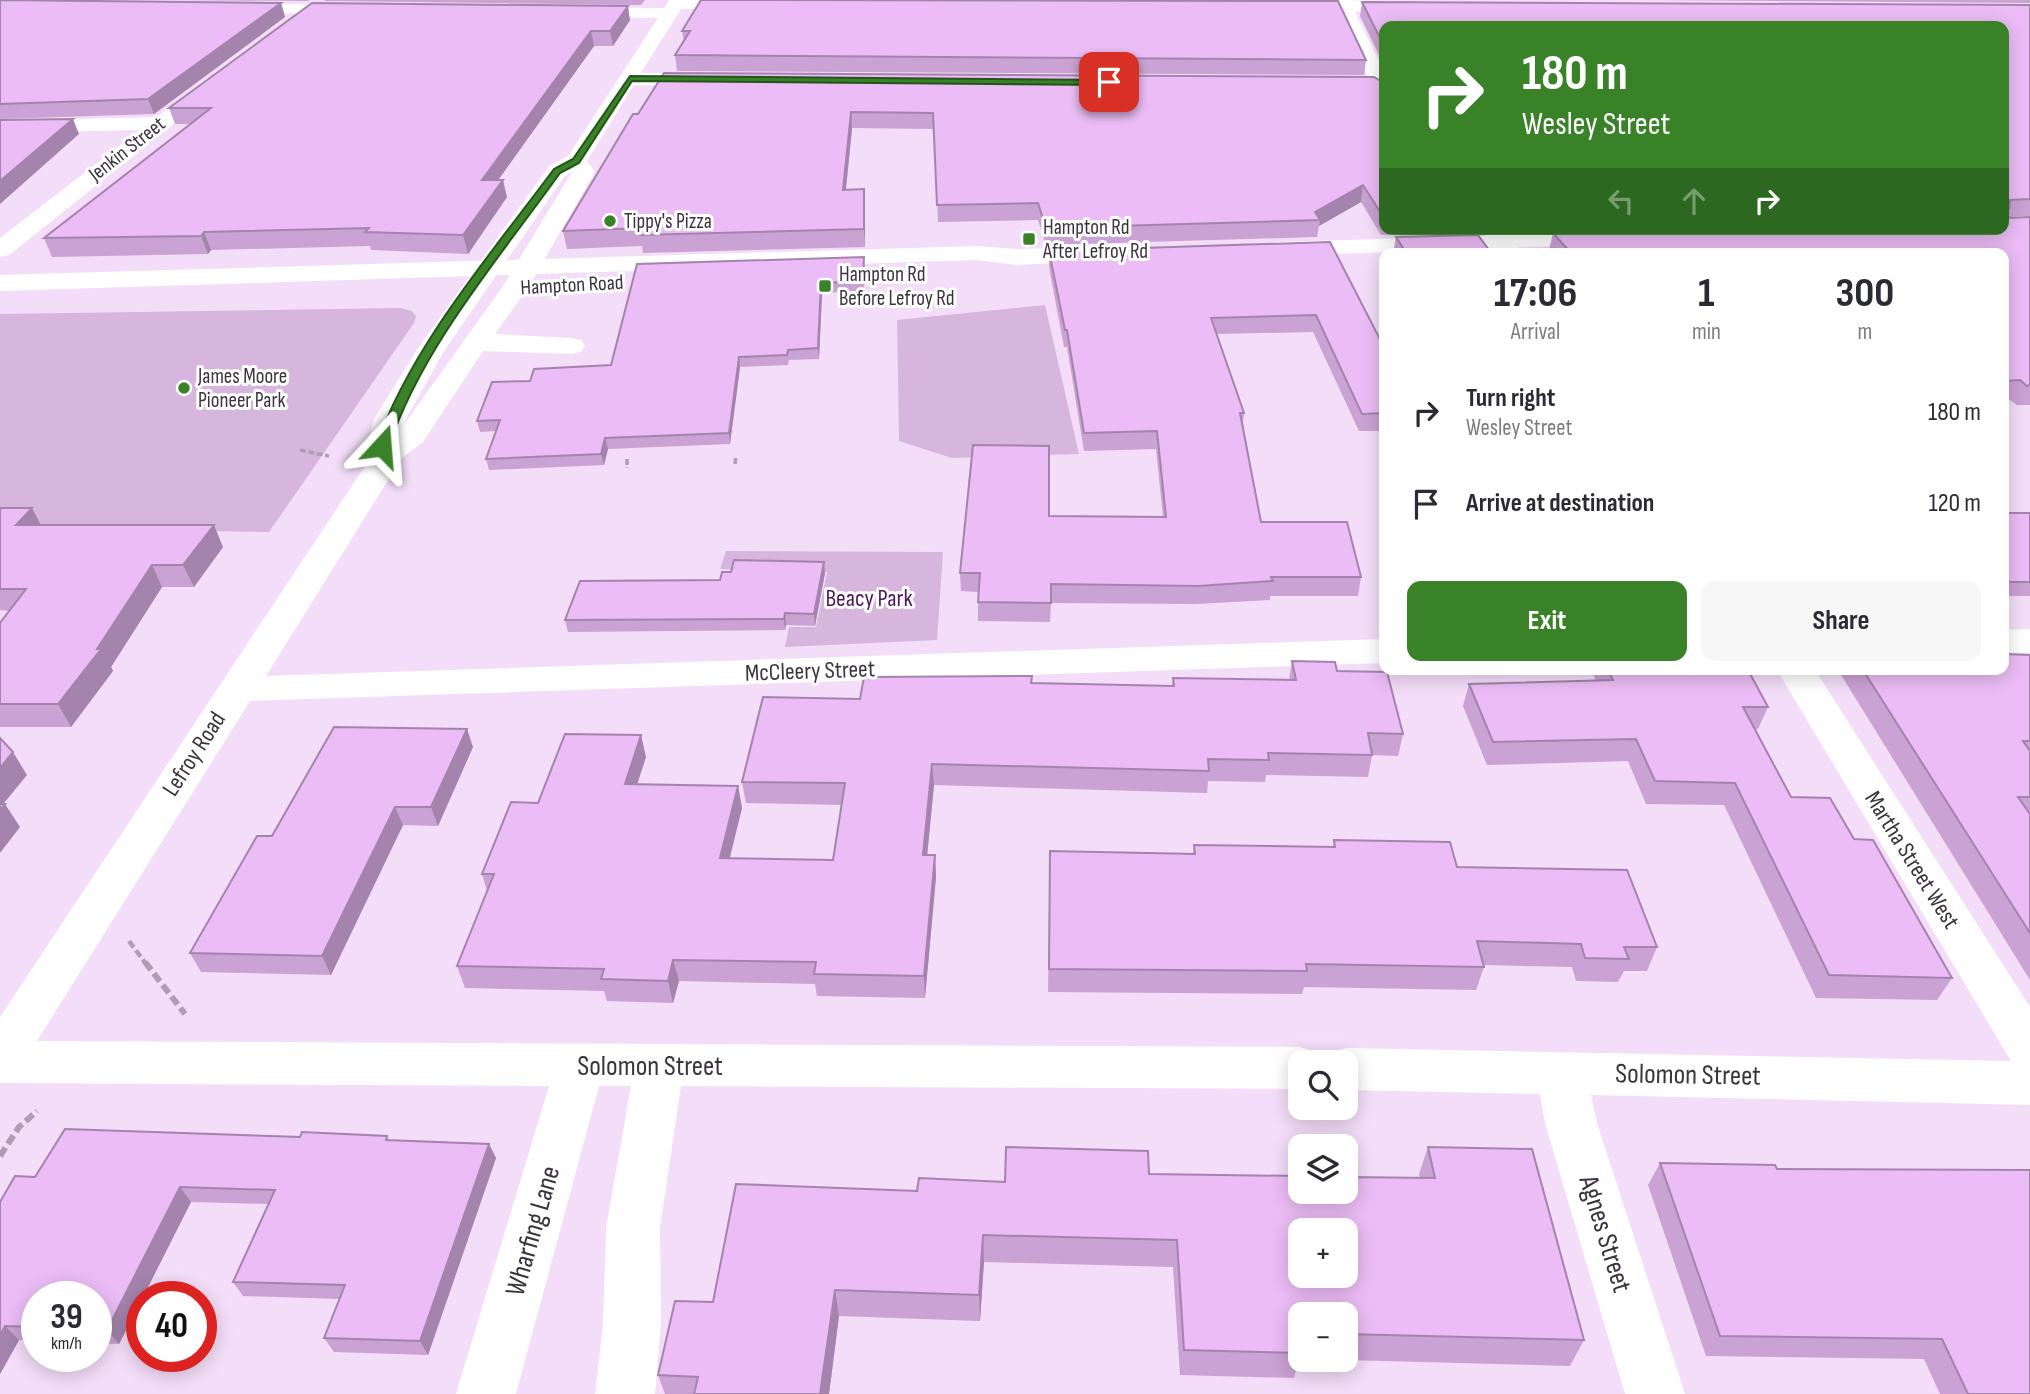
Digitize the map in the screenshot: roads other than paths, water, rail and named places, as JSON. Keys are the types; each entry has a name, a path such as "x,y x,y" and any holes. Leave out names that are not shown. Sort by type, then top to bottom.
{"street":[{"path":"555,12 674,5 762,4"},
{"path":"1343,4 1379,82"},
{"path":"1272,6 1343,4 1432,7"},
{"path":"206,8 317,5 368,10"},
{"path":"287,28 317,5"},
{"name":"Lefroy Road","path":"390,452 382,446 395,408 470,291 557,171 576,161 630,79 674,5"},
{"name":"Jenkin Street","path":"0,250 234,68"},
{"path":"630,79 734,80"},
{"path":"1358,84 1379,88"},
{"path":"0,127 160,123"},
{"name":"Lefroy Road","path":"0,1060 390,452 412,436 521,277 584,172 576,161"},
{"path":"1252,250 1632,238"},
{"name":"Hampton Road","path":"0,300 470,291 521,277 955,269 983,267 1016,257 1122,254"},
{"name":"Hampton Road","path":"0,283 487,268 521,277"},
{"path":"475,343 516,342 571,346"},
{"path":"2009,641 2030,641"},
{"name":"McCleery Street","path":"236,690 1379,651"},
{"name":"Martha Street West","path":"1799,675 2030,1049"},
{"name":"Solomon Street","path":"0,1060 579,1067 1288,1068"},
{"path":"625,1394 632,1325 633,1228 659,1066"},
{"name":"Wharfing Lane","path":"486,1394 579,1067"},
{"name":"Solomon Street","path":"1358,1069 2030,1083"},
{"name":"Agnes Street","path":"1560,1072 1571,1124 1655,1394"}],"place":[{"name":"Tippy's Pizza","path":"610,221"},
{"name":"Hampton Rd After Lefroy Rd","path":"1029,239"},
{"name":"Hampton Rd Before Lefroy Rd","path":"825,286"},
{"name":"James Moore Pioneer Park","path":"184,388"}],"park label":[{"name":"Beacy Park","path":"869,598"}]}
